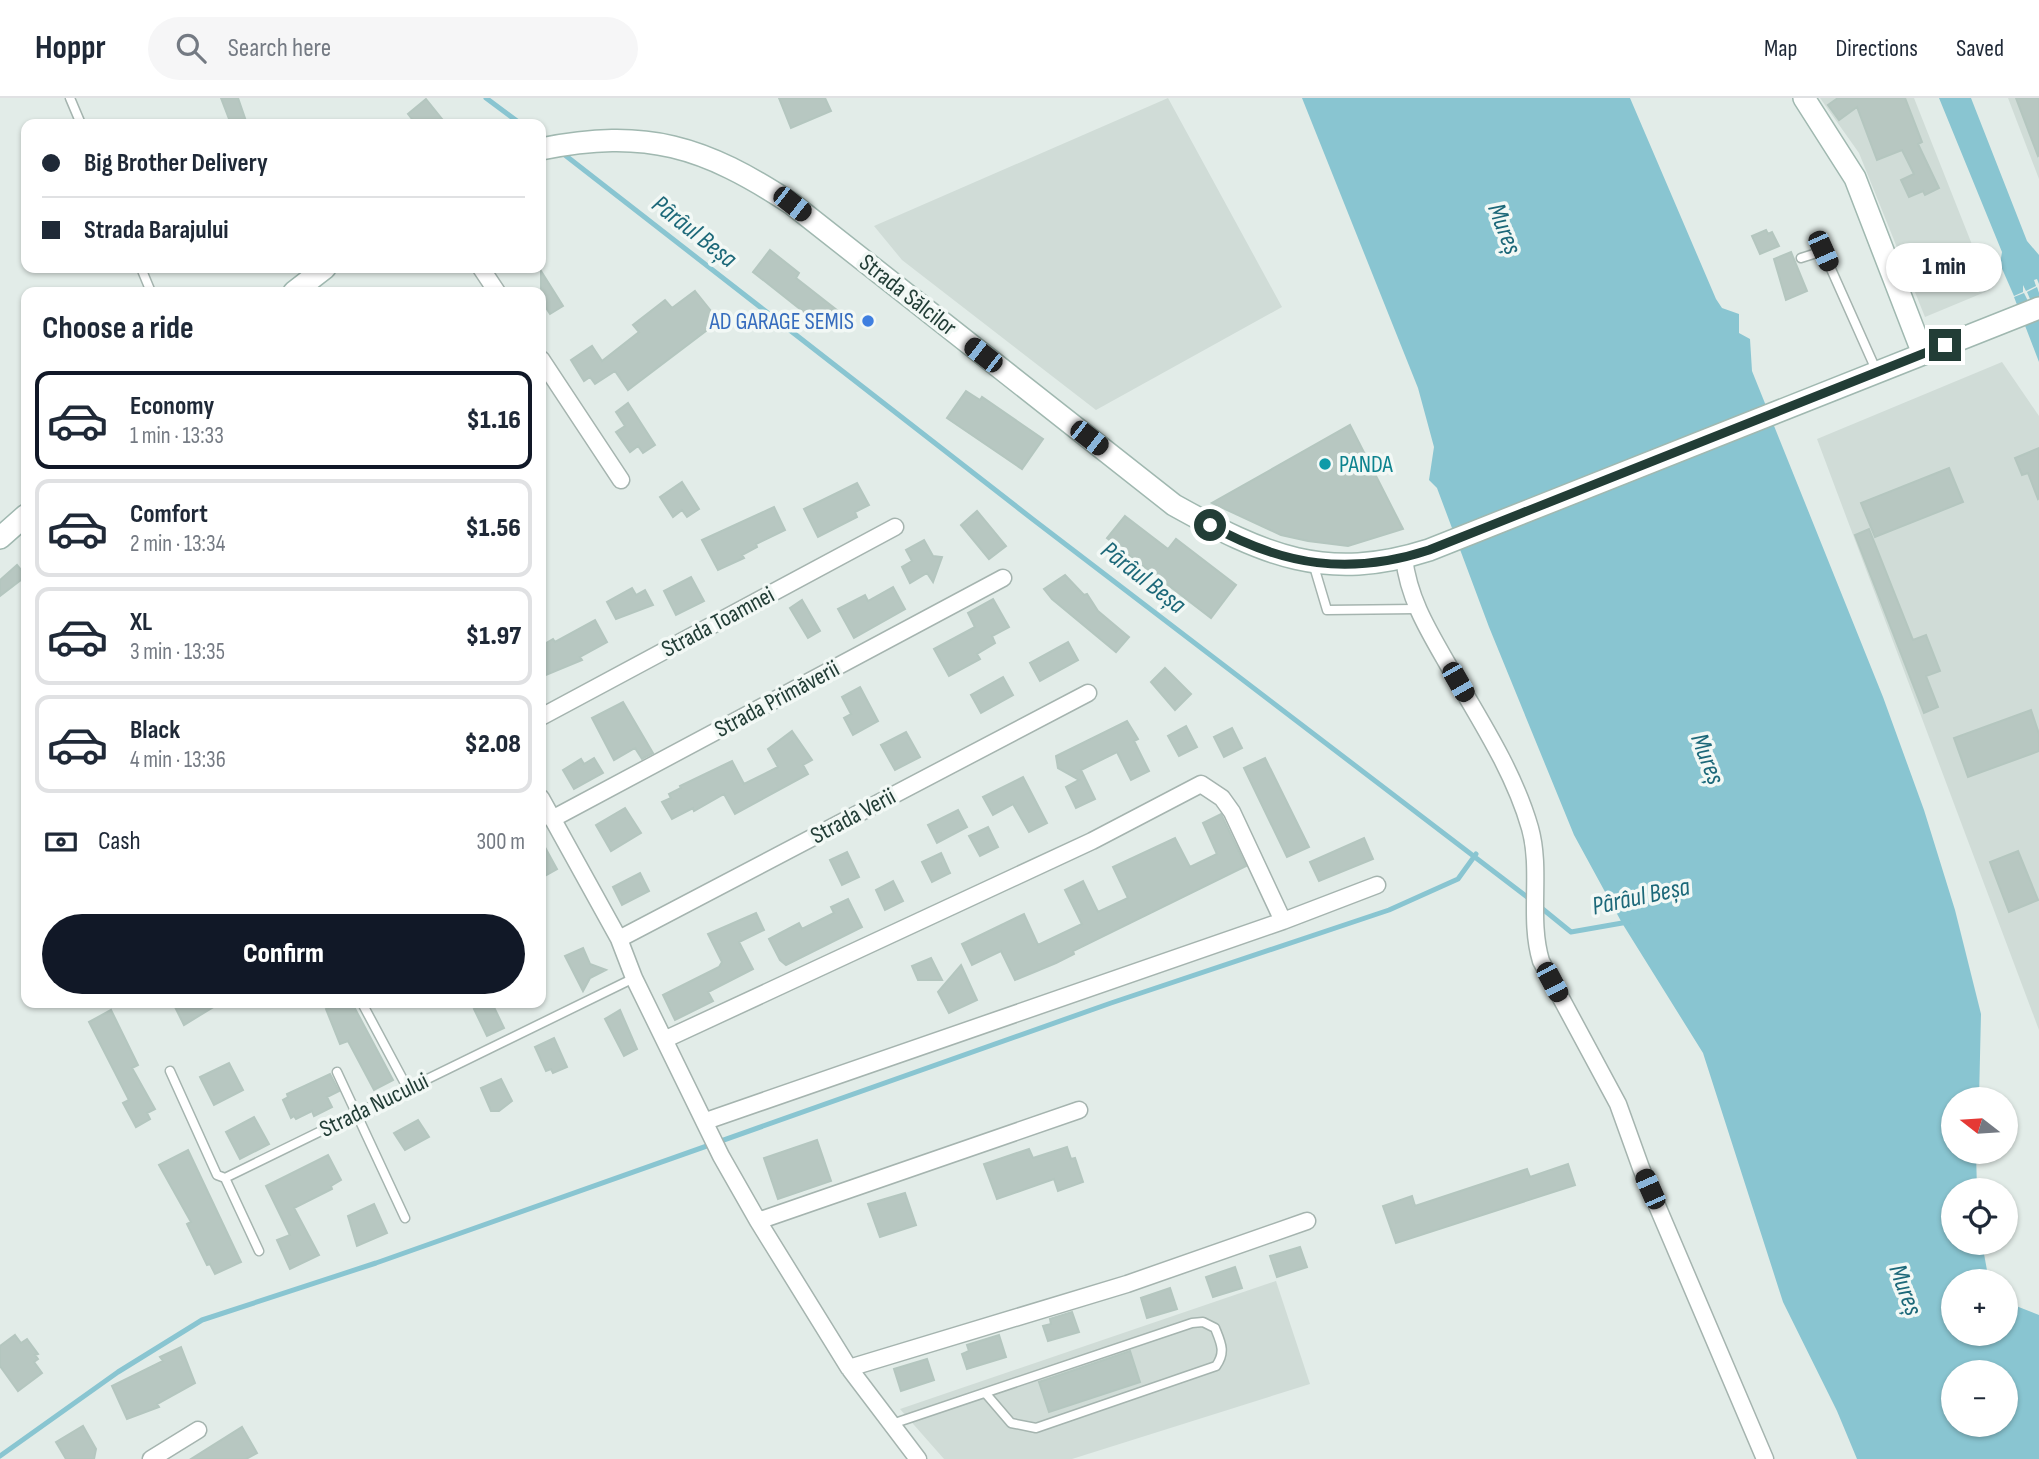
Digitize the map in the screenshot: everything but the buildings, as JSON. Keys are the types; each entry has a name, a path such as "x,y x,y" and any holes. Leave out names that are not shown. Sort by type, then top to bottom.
{"main road":[{"path":"1804,98 1854,178 1923,354"},
{"name":"Strada Sălcilor","path":"546,149 622,141 661,144 699,152 744,173 792,204 1174,505 1228,535 1285,557 1313,563 1342,566 1404,558 1429,550 2039,308"},
{"path":"300,287 319,273"},
{"path":"0,538 21,520"}],"street":[{"path":"546,367 621,480"},
{"name":"Strada Toamnei","path":"546,714 895,527"},
{"path":"1404,558 1407,582 1416,609 1486,730 1517,793 1531,831 1535,940 1541,961 1618,1104 1641,1168 1765,1459"},
{"name":"Strada Primăverii","path":"552,819 1003,578"},
{"name":"Strada Verii","path":"619,939 1088,693"},
{"path":"666,1039 1092,841 1201,784 1222,797 1231,812 1283,921"},
{"path":"546,808 619,939 634,978 721,1156 758,1222 849,1368 918,1459"},
{"path":"709,1127 1377,885"},
{"path":"758,1222 1079,1110"},
{"path":"849,1368 1127,1284 1307,1222"},
{"path":"150,1459 198,1430"}],"lane":[{"path":"70,98 79,119"},
{"path":"1801,258 1823,251 1877,372"},
{"path":"1313,563 1327,610 1416,609"},
{"name":"Strada Nucului","path":"225,1178 634,978"},
{"path":"365,1008 408,1089"},
{"path":"170,1071 217,1175 225,1178 259,1251"},
{"path":"337,1072 405,1217"},
{"path":"892,1424 987,1395 1192,1322 1203,1322 1215,1328 1223,1347 1222,1357 1216,1366 1037,1428 1012,1423 987,1395"}],"shaded area":[{"path":"1168,98 1282,307 1096,410 902,260 874,226"},
{"path":"1820,98 1914,98 1990,290 1925,317 1859,153"},
{"path":"2008,98 2039,98 2039,179"},
{"path":"2002,362 2039,416 2039,1030 1817,439"},
{"path":"1276,1281 1310,1384 1072,1459 944,1459 900,1409"}],"water":[{"name":"Mureș","path":"1302,98 1630,98 1716,299 1722,308 1739,314 1739,333 1750,339 1752,371 1883,697 1924,810 1955,910 1981,1014 1979,1087 1941,1087 1941,1164 1976,1164 1977,1178 1941,1178 1941,1255 1984,1255 1987,1269 1941,1269 1941,1346 2018,1346 2018,1307 2039,1315 2039,1459 1857,1459 1837,1411 1783,1302 1703,1053 1622,923 1574,835 1489,627 1437,488 1429,480 1434,447 1418,388"},
{"path":"1939,98 1971,98 2027,241 2039,255 2039,284 2037,279 2034,280 2036,286 2026,291 2023,285 2023,292 2014,296 2000,264 2002,252"},
{"path":"2037,287 2039,362 2014,297 2024,293 2028,301 2030,299 2027,292"}],"waterway":[{"name":"Pârâul Beșa","path":"486,98 514,119"},
{"name":"Pârâul Beșa","path":"561,152 1035,521 1531,900"},
{"path":"0,1456 118,1372 202,1320 376,1263 1111,1003 1389,910 1458,879 1476,854"},
{"name":"Pârâul Beșa","path":"1539,906 1571,932 1628,922"}],"place":[{"name":"AD GARAGE SEMIS","path":"868,321"},
{"name":"PANDA","path":"1325,464"}],"route":[{"path":"1210,525 1228,535 1285,557 1313,563 1342,566 1388,562 1429,550 1945,345"}]}
